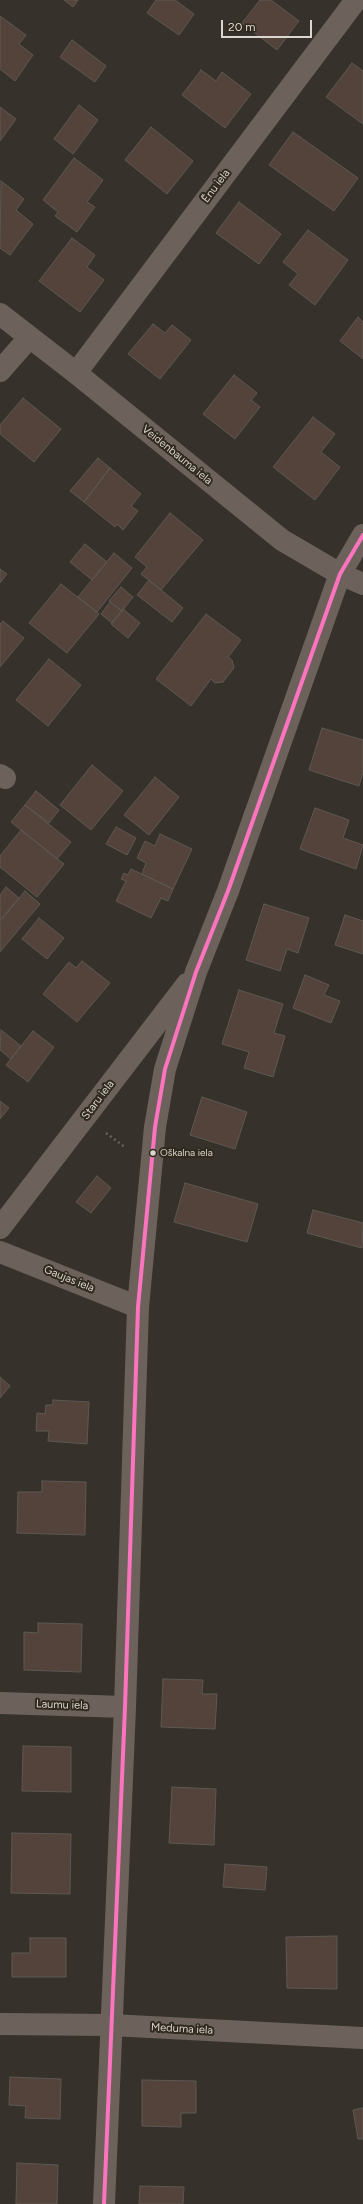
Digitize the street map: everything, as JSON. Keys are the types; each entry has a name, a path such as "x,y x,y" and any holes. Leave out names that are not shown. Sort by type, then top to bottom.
{"street":[{"name":"Ēnu iela","path":"76,373 356,0"},
{"name":"Veidenbauma iela","path":"0,314 76,373 282,540 340,574 363,584"},
{"path":"0,371 29,338"},
{"path":"104,2204 125,1707 138,1307 155,1127 165,1069 196,972 228,891 340,574 363,535"},
{"name":"Staru iela","path":"0,1228 196,972"},
{"name":"Gaujas iela","path":"0,1252 138,1307"},
{"name":"Laumu iela","path":"0,1703 125,1707"},
{"name":"Meduma iela","path":"0,2024 111,2026 363,2038"}],"path":[{"path":"86,1117 151,1168"}],"building":[{"path":"64,0 78,0 73,7"},
{"path":"156,0 175,0 194,14 179,35 147,13"},
{"path":"260,0 271,0 299,21 277,50 242,23"},
{"path":"0,16 26,35 19,44 33,55 15,81 0,69"},
{"path":"72,40 106,66 95,82 60,57"},
{"path":"352,63 363,71 363,124 326,97"},
{"path":"201,70 216,81 222,72 251,94 225,128 182,95"},
{"path":"79,105 98,120 73,154 54,139"},
{"path":"0,107 16,119 0,141"},
{"path":"151,127 193,161 167,194 125,160"},
{"path":"293,132 358,178 334,211 269,165"},
{"path":"74,158 103,180 87,202 95,207 77,232 55,216 58,212 43,200"},
{"path":"1,181 24,199 16,210 33,224 10,255 0,248"},
{"path":"239,202 281,234 259,264 216,233"},
{"path":"308,230 348,260 315,305 289,285 298,274 283,262"},
{"path":"72,238 95,255 87,267 104,280 80,312 39,281"},
{"path":"358,317 363,322 363,359 340,341"},
{"path":"153,324 165,333 172,325 191,340 160,379 128,354"},
{"path":"234,375 257,393 251,400 260,407 235,439 203,414"},
{"path":"23,398 61,429 34,462 0,434 0,425"},
{"path":"313,417 335,434 321,452 340,467 315,500 273,467"},
{"path":"98,458 110,468 84,502 70,491"},
{"path":"110,468 141,494 131,506 138,511 123,530 117,524 115,527 84,502"},
{"path":"170,513 203,540 161,590 141,574 147,567 135,557"},
{"path":"85,544 107,562 92,580 70,562"},
{"path":"114,553 132,568 97,612 78,597"},
{"path":"0,569 7,574 0,583"},
{"path":"149,580 183,608 172,622 137,595"},
{"path":"61,584 99,614 67,653 29,623"},
{"path":"121,587 133,597 122,611 109,601"},
{"path":"110,602 122,611 112,623 101,614"},
{"path":"123,609 140,623 128,638 111,624"},
{"path":"206,614 241,640 228,657 232,660 234,668 223,682 215,683 211,679 191,706 156,679"},
{"path":"3,621 24,638 0,667 0,624"},
{"path":"49,659 81,685 48,726 16,700"},
{"path":"322,728 363,740 363,772 359,786 309,770"},
{"path":"92,765 123,791 91,830 60,805"},
{"path":"155,777 179,797 149,835 124,815"},
{"path":"36,791 59,810 49,823 25,805"},
{"path":"25,805 71,842 57,859 11,822"},
{"path":"315,808 349,820 343,838 363,845 356,869 300,849"},
{"path":"116,827 136,838 127,855 106,844"},
{"path":"21,830 64,864 37,897 0,867 0,856"},
{"path":"160,834 192,849 173,889 142,874 146,863 137,858 145,841 155,846"},
{"path":"131,869 173,889 168,901 161,898 151,918 116,901 126,881 121,879 124,873 128,875"},
{"path":"6,887 19,898 0,920 0,895"},
{"path":"25,891 40,904 0,952 0,922"},
{"path":"264,904 309,918 298,953 287,949 280,971 246,960"},
{"path":"345,915 363,921 363,954 335,945"},
{"path":"39,918 64,938 47,959 22,939"},
{"path":"82,961 110,983 77,1022 43,994 69,962 76,968"},
{"path":"305,975 329,985 324,995 340,1001 331,1023 293,1008"},
{"path":"239,990 283,1004 274,1033 285,1036 273,1077 244,1068 249,1052 222,1044"},
{"path":"1,1030 21,1046 11,1059 0,1050"},
{"path":"33,1031 54,1047 28,1082 6,1065"},
{"path":"202,1097 247,1112 235,1149 190,1135"},
{"path":"0,1101 9,1108 0,1119"},
{"path":"97,1176 111,1188 91,1213 76,1202"},
{"path":"185,1183 258,1204 247,1242 174,1222"},
{"path":"313,1210 363,1223 362,1248 307,1233"},
{"path":"0,1377 10,1386 0,1398"},
{"path":"53,1400 89,1402 87,1444 48,1441 49,1431 36,1431 37,1413 45,1414 46,1405 53,1405"},
{"path":"42,1481 86,1482 85,1535 17,1533 18,1492 42,1492"},
{"path":"38,1623 82,1624 81,1672 24,1670 24,1632 38,1633"},
{"path":"163,1679 203,1680 202,1694 217,1694 215,1729 161,1727"},
{"path":"23,1746 71,1747 71,1792 22,1791"},
{"path":"172,1787 216,1789 214,1845 169,1843"},
{"path":"12,1833 71,1834 70,1894 11,1893"},
{"path":"225,1864 267,1867 265,1890 223,1887"},
{"path":"337,1936 337,1989 287,1988 286,1937"},
{"path":"30,1938 66,1938 66,1977 12,1977 12,1953 30,1953"},
{"path":"10,2077 61,2079 60,2119 25,2118 26,2106 9,2105"},
{"path":"142,2080 196,2081 196,2113 181,2113 181,2127 142,2126"},
{"path":"363,2108 363,2139 358,2139 353,2110"},
{"path":"17,2163 58,2165 57,2204 16,2204"},
{"path":"140,2186 184,2187 183,2204 139,2204"}],"transit line":[{"path":"104,2204 125,1707 138,1307 155,1127 165,1069 196,972 228,891 340,574 363,535"}],"place":[{"name":"Oškalna iela","path":"153,1153"}]}
